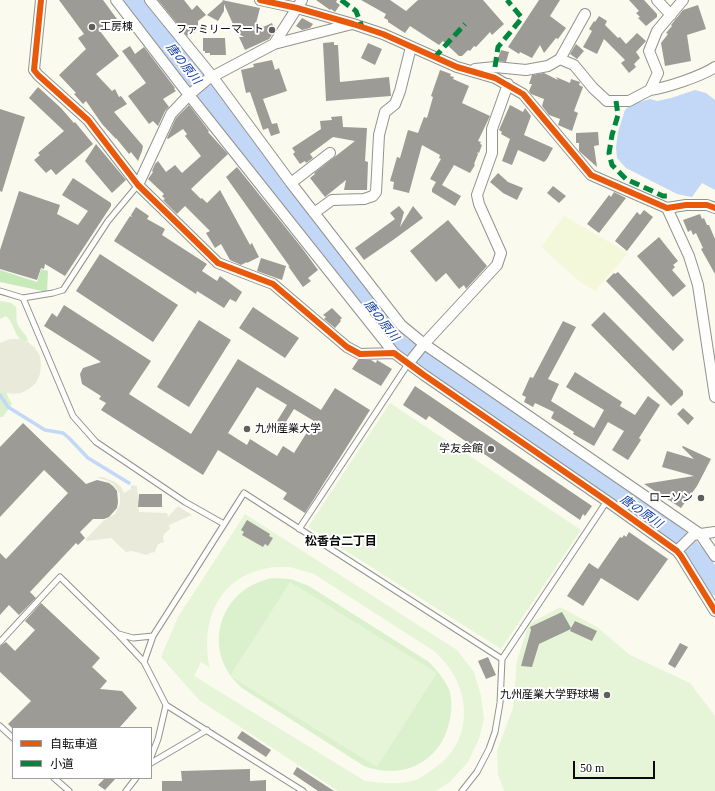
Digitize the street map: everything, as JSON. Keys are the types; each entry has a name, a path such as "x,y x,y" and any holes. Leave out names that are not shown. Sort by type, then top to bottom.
{"street":[{"path":"41,0 34,70 88,120 138,185 218,263 273,284 347,347 360,354 394,353"},
{"path":"116,0 192,92 394,353 678,550 715,611"},
{"path":"150,0 401,325 424,344 696,535 715,556"},
{"path":"260,0 299,4 383,34 451,64 496,78 523,94 591,175 667,208 686,205 707,205 715,208"},
{"path":"656,0 671,15"},
{"path":"650,90 658,73 650,51 657,31 683,0"},
{"path":"274,44 299,4"},
{"path":"469,70 495,67 526,70 548,66 560,59 585,14"},
{"path":"138,185 171,114 192,92 210,78 274,44 353,24"},
{"path":"314,213 332,200 364,198 373,196 376,192 379,135 385,112 395,104 400,91 411,47"},
{"path":"560,59 574,65 592,88 607,101 629,101 650,90 659,89 707,72 715,67"},
{"path":"408,364 424,344 497,265 500,258 501,253 479,204 477,195 492,153 492,129 508,84"},
{"path":"291,183 330,153"},
{"path":"667,208 689,256 698,285 715,397"},
{"path":"678,550 696,535 715,532"}],"lane":[{"path":"0,292 23,298 63,290 108,221 138,185"},
{"path":"23,298 73,416 96,442 185,502 224,524"},
{"path":"300,529 408,364"},
{"path":"144,662 153,636 244,493 502,658"},
{"path":"462,791 477,772 495,732 500,703 502,658 607,501"},
{"path":"0,642 60,577 144,662 166,705 303,791"},
{"path":"118,634 134,638 153,636"},
{"path":"152,754 158,739 166,705"},
{"path":"0,726 12,737"},
{"path":"152,762 207,730"},
{"path":"55,779 69,791"},
{"path":"126,791 135,779"}],"green space":[{"path":"564,216 628,253 595,291 579,281 541,247"},
{"path":"41,269 48,271 47,292 0,282 0,270 37,282"},
{"path":"0,301 11,303 16,307 17,323 28,340 25,342 18,337 12,323 6,316 0,319"},
{"path":"0,355 8,384 7,395 12,404 3,417 0,417"},
{"path":"390,403 581,530 501,649 308,527"},
{"path":"245,514 457,650 474,672 481,696 484,719 479,739 468,762 450,782 436,791 338,791 199,700 161,657 178,617","holes":["276,567 290,567 314,574 434,651 447,664 456,679 462,696 464,712 462,728 457,744 447,758 420,778 410,782 397,783 365,781 194,676 201,662 210,668 207,650 208,632 212,615 218,601 228,588 241,578 257,571"]},
{"path":"273,578 291,579 309,586 429,662 435,668 449,689 451,696 451,708 446,734 439,746 430,756 419,764 407,769 393,771 379,770 364,766 245,690 231,676 222,659 219,642 221,625 227,609 239,595 254,584"},
{"path":"290,582 437,673 377,767 230,676"},
{"name":"九州産業大学野球場","path":"560,607 597,627 630,655 690,683 715,716 715,791 504,791 498,774 497,751 513,708 517,660 529,624"}],"shaded area":[{"path":"10,339 19,339 28,342 35,348 40,356 40,374 36,383 21,393 12,394 0,390 0,343"},
{"path":"96,477 103,477 115,482 121,487 124,493 131,489 131,485 137,486 139,512 167,513 168,517 178,506 192,515 169,525 170,529 164,534 164,542 158,544 155,552 147,555 132,551 126,552 111,538 87,541 85,540 103,521 115,514 120,504 120,494 113,484"}],"water":[{"path":"695,90 706,93 715,100 715,190 702,183 692,197 677,194 626,168 617,158 616,148 618,132 625,110 630,105 650,99 657,101 671,98"}],"building":[{"path":"59,0 103,0 117,19 100,31 119,56 96,74 112,91 115,89 119,97 121,96 127,104 114,112 143,146 138,161 131,152 129,154 102,124 86,101 83,104 74,94 76,93 59,75 86,49 78,38 84,34"},
{"path":"158,0 184,0 192,10 197,5 206,15 198,21 198,29 193,34 191,32 187,36"},
{"path":"222,0 260,8 254,31 272,23 275,30 269,39 245,50 239,37 244,37 237,33 224,4 224,11 218,21 207,15 223,1"},
{"path":"316,0 337,0 336,2 340,5 335,12"},
{"path":"361,0 390,0 406,11 418,0 483,0 504,24 492,35 490,32 476,47 474,46 470,51 468,50 462,56 459,56 443,41 439,45 410,26 405,33 384,18 386,14"},
{"path":"539,0 560,0 550,16 566,28 558,39 556,38 544,53 540,45 532,58 520,52 519,54 508,47"},
{"path":"629,0 644,0 657,14 657,17 646,26 638,18 640,17 636,13 639,11"},
{"path":"698,5 706,29 687,35 691,61 665,66 661,43 668,34 666,33 683,10"},
{"path":"599,16 607,21 605,25 626,44 637,33 646,41 636,52 640,58 634,64 636,67 629,73 621,63 625,60 604,39 597,54 583,47 592,31 589,29"},
{"path":"302,18 313,24 310,28 302,30 296,26"},
{"path":"203,38 225,38 226,55 210,55 210,53 205,53 205,51 203,51"},
{"path":"334,42 334,45 338,45 340,82 389,77 391,96 326,101 323,43"},
{"path":"368,43 382,49 375,65 361,58"},
{"path":"576,44 584,51 577,59 570,54"},
{"path":"130,46 135,54 144,47 175,88 174,89 176,91 163,99 169,107 165,111 158,126 153,121 149,124 128,96 146,83 122,51"},
{"path":"501,50 509,52 506,62 497,61"},
{"path":"272,60 275,70 279,68 287,91 263,99 272,124 277,123 280,133 271,136 268,128 263,130 250,92 246,93 241,70 254,67 253,64"},
{"path":"440,70 451,74 450,76 454,77 453,79 469,86 462,103 490,116 478,141 481,142 480,144 482,145 479,153 477,152 478,154 474,164 475,165 470,173 454,165 442,185 461,196 455,206 432,192 436,182 430,179 441,159 439,158 440,155 422,145 409,193 393,189 394,182 390,181 397,157 400,158 408,130 418,133 424,117 427,118 433,97 431,96"},
{"path":"544,73 558,80 556,77 570,83 571,79 580,82 579,85 583,87 574,111 578,113 572,131 558,125 560,119 549,115 542,106 544,99 531,94 529,91 532,84 529,84 532,75"},
{"path":"38,87 61,108 74,123 75,122 93,144 56,175 51,169 46,173 34,160 40,155 38,153 64,131 29,98"},
{"path":"189,105 209,131 208,132 228,154 191,189 207,203 220,190 250,245 252,243 259,257 247,263 241,265 230,260 221,244 215,248 206,233 210,231 185,206 177,214 163,200 165,199 162,196 164,194 148,179 158,161 166,172 175,165 182,173 201,156 185,136 187,134 183,129 168,139 167,138 176,118"},
{"path":"510,105 523,112 525,108 531,116 524,135 553,148 544,162 518,150 512,165 502,161 510,139 501,134 502,132 499,130"},
{"path":"0,109 25,117 2,192 0,191"},
{"path":"342,116 343,127 367,128 365,161 368,162 367,190 344,190 346,180 325,197 310,178 315,174 314,173 355,141 333,137 310,154 313,158 306,163 305,161 300,164 293,154 295,152 292,148 321,129 320,121 332,120 331,117"},
{"path":"598,132 599,145 594,146 597,167 579,151 579,143 576,143 576,133"},
{"path":"96,144 126,180 112,193 85,161"},
{"path":"237,167 318,270 308,278 311,281 303,287 226,177"},
{"path":"498,173 508,182 523,188 517,200 503,193 490,182"},
{"path":"73,178 111,203 111,206 65,276 45,264 44,269 41,268 37,280 0,269 0,250 19,191 60,205 57,214 78,225 88,211 62,195"},
{"path":"553,186 566,196 559,203 547,193"},
{"path":"614,192 626,198 599,233 587,224 609,195 611,197"},
{"path":"399,206 404,212 400,227 413,206 423,218 364,260 355,248 395,219 390,213"},
{"path":"136,207 149,216 147,219 165,229 162,235 207,264 202,271 217,281 220,276 242,292 236,302 230,299 224,308 197,291 196,294 114,241 130,216 132,217 131,215"},
{"path":"644,210 653,217 627,251 615,241 637,212 640,215"},
{"path":"700,214 702,219 704,218 707,225 709,225 715,239 715,274 701,249 703,248 696,233 693,235 691,230 688,232 683,220"},
{"path":"448,220 487,266 466,289 464,285 459,289 446,273 436,282 410,251"},
{"path":"659,237 678,261 673,265 675,267 672,270 686,286 673,297 637,256"},
{"path":"100,254 178,305 153,342 76,291"},
{"path":"261,258 286,266 282,280 257,271"},
{"path":"618,272 684,340 673,351 606,281 614,273 615,274"},
{"path":"64,305 151,361 129,394 191,434 238,359 321,410 335,388 370,410 305,513 283,499 287,493 218,450 203,475 101,410 106,403 99,399 101,396 82,384 80,374 83,368 101,362 44,326 52,313 57,317","holes":["257,387 287,405 277,421 284,425 294,409 314,421 294,453 283,446 277,456 250,439 247,445 228,433"]},
{"path":"253,307 299,338 285,358 239,328"},
{"path":"332,308 342,318 335,328 324,319 326,317 323,315"},
{"path":"604,312 683,391 683,395 671,406 591,325"},
{"path":"199,320 231,340 189,407 157,387"},
{"path":"563,321 576,327 548,379 559,384 551,401 594,428 604,410 566,387 575,372 622,402 620,406 635,415 648,396 660,405 639,438 641,440 628,460 612,450 624,431 608,422 594,446 573,434 574,432 551,418 554,412 535,403 533,407 524,402 526,397 522,395 530,377 533,378"},
{"path":"358,360 371,360 376,363 377,360 392,369 381,386 352,369"},
{"path":"415,386 592,506 585,516 583,514 580,520 429,416 426,420 403,405"},
{"path":"683,408 694,418 688,425 677,414"},
{"path":"23,423 86,484 97,480 109,483 113,486 117,491 118,502 117,508 109,517 104,519 93,519 80,532 85,538 78,545 76,543 30,592 36,598 19,615 9,605 0,615 0,553 6,559 68,493 44,470 0,517 0,447"},
{"path":"683,446 711,459 697,486 681,508 644,484 694,476 662,467 667,451 694,459 682,447"},
{"path":"139,494 162,494 162,507 138,507"},
{"path":"247,520 270,534 269,536 273,538 268,546 265,544 263,547 242,535 244,532 241,530"},
{"path":"629,532 668,559 638,601 601,578 583,606 567,596 589,563 598,569 620,537 622,538 624,535 626,537"},
{"path":"41,603 100,658 92,667 107,681 100,689 122,691 137,708 120,727 12,728 8,724 31,701 0,672 0,646 6,642 15,651 35,630 25,621"},
{"path":"562,612 571,628 575,621 597,631 592,641 570,631 571,629 539,644 532,667 521,666 531,630 530,627"},
{"path":"680,643 688,647 675,668 668,664"},
{"path":"488,657 496,675 486,679 478,661"},
{"path":"242,731 271,750 266,757 237,738"},
{"path":"297,767 334,791 318,791 293,774"},
{"path":"250,769 250,781 266,780 266,791 162,791 162,781 182,781 181,771"},
{"path":"104,779 115,779 105,790 98,785"}],"waterway":[{"name":"唐の原川","path":"134,0 399,345 672,533 689,548 704,566 715,585"},
{"path":"0,395 8,407 45,430 63,433 88,458 129,483"}],"marked path":[{"path":"341,0 356,11 362,27"},
{"path":"495,67 498,47 522,18 507,0"},
{"path":"434,58 465,24"},
{"path":"616,101 618,115 612,135 609,153 612,165 626,179 663,196 669,196"}],"cycle path":[{"path":"41,0 34,70 88,120 138,185 218,263 273,284 347,347 360,354 394,353 607,501 677,551 715,611"},
{"path":"260,0 297,8 353,24 383,34 457,67 495,78 523,94 591,175 667,208 686,205 707,205 715,208"}],"place":[{"name":"工房棟","path":"92,27"},
{"name":"ファミリーマート","path":"272,30"},
{"name":"九州産業大学","path":"247,429"},
{"name":"学友会館","path":"491,449"},
{"name":"ローソン","path":"701,498"},
{"name":"九州産業大学野球場","path":"607,695"}],"district":[{"name":"松香台二丁目","path":"341,542"}]}
